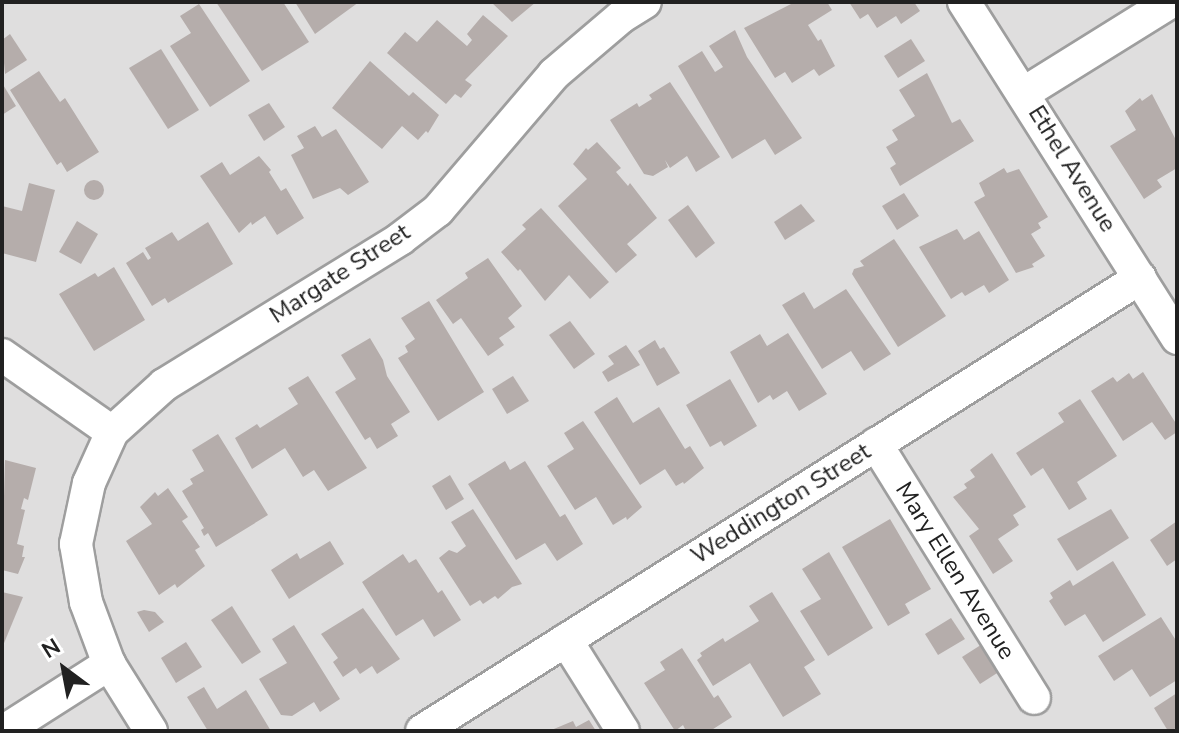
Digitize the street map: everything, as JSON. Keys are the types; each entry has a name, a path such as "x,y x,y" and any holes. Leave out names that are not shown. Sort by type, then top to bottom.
{"street":[{"name":"Margate Street","path":"112,432 164,385 400,239 438,210 554,74 621,17 645,2"},
{"name":"Ethel Avenue","path":"964,2 1177,338"},
{"path":"1024,93 1170,2"},
{"name":"Weddington Street","path":"422,731 1140,278"},
{"path":"2,355 112,432 89,483 76,544 86,602 109,664 151,731"},
{"name":"Mary Ellen Avenue","path":"876,444 1034,698"},
{"path":"566,640 623,731"},
{"path":"4,731 109,664"}],"shaded area":[{"path":"2,2 1177,2 1177,731 2,731"}],"building":[{"path":"216,2 283,2 309,42 262,71"},
{"path":"295,2 359,2 315,34"},
{"path":"491,2 536,2 512,22"},
{"path":"795,2 827,2 832,10 808,25 818,41 821,39 835,66 819,76 814,69 792,83 785,72 775,78 744,28"},
{"path":"849,2 914,2 920,11 901,24 896,16 877,28 868,14 860,19"},
{"path":"199,4 250,81 210,107 170,46 191,33 180,16"},
{"path":"483,15 508,36 465,80 472,85 461,98 455,94 446,104 387,53 405,32 417,42 437,20 467,46 472,40 467,34"},
{"path":"735,30 747,57 802,138 775,155 765,139 732,159 678,66 702,51 715,72 723,67 709,46"},
{"path":"10,34 27,60 5,74 2,40"},
{"path":"911,39 925,61 898,78 884,56"},
{"path":"161,49 199,110 168,129 129,68"},
{"path":"370,61 409,96 413,92 439,115 428,133 426,131 418,140 402,126 382,149 332,108"},
{"path":"39,71 60,102 65,98 99,152 67,172 61,162 57,165 10,90"},
{"path":"927,73 952,123 960,119 974,141 900,186 890,168 896,164 886,147 898,140 892,130 915,116 899,90"},
{"path":"670,82 720,157 696,172 687,156 670,168 665,160 668,167 653,176 644,174 610,120 637,103 639,107 652,99 649,95"},
{"path":"2,83 16,106 2,115"},
{"path":"1152,94 1177,142 1177,168 1157,180 1162,187 1144,199 1110,146 1136,130 1125,111 1140,98 1142,101"},
{"path":"269,103 285,127 264,141 248,115"},
{"path":"315,126 322,137 336,129 369,182 348,195 340,188 313,199 291,155 304,148 297,136"},
{"path":"597,142 621,168 616,172 628,186 630,183 657,218 627,244 637,255 616,273 558,206 587,179 573,164 586,148 588,150"},
{"path":"259,156 271,170 269,172 281,191 286,188 304,218 277,235 265,216 252,225 251,222 239,233 200,176 222,162 230,175"},
{"path":"1004,168 1007,173 1019,169 1048,217 1038,223 1041,228 1031,234 1045,256 1032,264 1034,267 1016,273 974,202 985,196 979,183"},
{"path":"94,180 101,183 104,190 101,197 94,200 87,197 84,190 87,183"},
{"path":"29,183 55,190 36,262 2,253 2,206 22,211"},
{"path":"904,193 919,216 897,230 882,206"},
{"path":"801,204 815,221 785,240 774,222"},
{"path":"688,205 715,243 696,258 668,220"},
{"path":"541,208 609,282 590,299 569,275 545,301 520,269 518,271 501,252 526,229 522,225"},
{"path":"77,221 98,234 81,264 59,252"},
{"path":"208,222 233,264 168,303 165,298 152,306 126,263 143,252 148,260 151,258 145,248 172,232 178,241"},
{"path":"957,229 964,240 979,231 1009,280 989,293 984,285 965,296 962,292 951,299 919,247"},
{"path":"894,239 946,316 898,347 852,274 854,269 864,266 860,261"},
{"path":"488,258 522,306 508,318 515,327 499,338 504,345 488,356 461,318 453,324 436,300 468,278 465,273"},
{"path":"114,267 145,320 94,351 59,294 95,273 98,277"},
{"path":"846,289 891,354 864,371 851,351 822,369 782,305 804,292 814,309"},
{"path":"429,301 484,392 438,421 398,358 408,352 405,346 415,339 401,318"},
{"path":"570,321 595,354 574,369 549,335"},
{"path":"788,333 827,394 799,411 787,391 773,400 770,395 758,403 730,352 760,334 767,346"},
{"path":"370,338 383,360 387,376 410,412 391,424 398,436 377,449 370,437 365,440 335,392 356,379 341,355"},
{"path":"655,340 660,349 664,347 680,373 657,386 638,351"},
{"path":"626,345 640,365 608,382 602,372 614,364 608,356"},
{"path":"1143,372 1177,425 1177,432 1165,440 1152,422 1123,441 1091,391 1113,377 1117,382 1129,373 1133,379"},
{"path":"308,376 367,468 328,491 314,470 303,477 285,448 252,469 235,438 257,424 260,428 298,404 288,388"},
{"path":"513,376 529,401 507,414 492,389"},
{"path":"730,379 757,426 724,446 721,441 710,447 686,405"},
{"path":"617,397 633,423 659,407 685,449 690,446 704,468 684,484 676,486 665,469 640,485 594,412"},
{"path":"1080,399 1117,456 1077,482 1087,499 1069,510 1043,468 1031,476 1016,453 1064,422 1058,413"},
{"path":"583,421 642,507 627,520 626,517 613,525 596,497 575,510 547,466 574,449 564,433"},
{"path":"218,434 268,515 216,547 208,533 204,536 201,530 204,528 182,491 193,484 190,479 204,471 192,450"},
{"path":"992,453 1026,507 1013,515 1019,525 998,539 1013,561 993,574 969,536 979,529 953,497 967,488 964,484 975,477 970,470"},
{"path":"5,460 36,468 28,500 24,498 21,509 25,510 17,544 24,546 22,557 25,557 18,574 2,570"},
{"path":"505,461 510,470 525,461 560,517 565,514 583,544 557,561 545,543 516,560 468,484"},
{"path":"450,475 464,499 446,510 432,486"},
{"path":"168,488 188,517 182,521 200,547 195,550 205,566 177,588 175,584 159,595 126,541 152,524 140,507 155,492 158,496"},
{"path":"473,509 522,584 512,587 498,599 495,596 483,604 480,600 470,606 439,558 449,550 457,553 466,546 451,522"},
{"path":"1111,509 1129,538 1077,571 1057,539"},
{"path":"890,519 931,589 905,604 910,613 888,626 842,547"},
{"path":"1177,521 1177,559 1167,566 1150,540"},
{"path":"330,541 344,564 289,599 271,570 297,553 300,559"},
{"path":"829,552 873,628 828,656 800,611 821,599 802,569"},
{"path":"403,554 409,563 416,559 438,593 442,590 461,620 434,637 423,619 396,636 362,582"},
{"path":"1113,561 1146,615 1103,642 1085,614 1065,626 1049,601 1053,598 1050,593 1070,580 1073,586"},
{"path":"2,592 23,597 2,648"},
{"path":"772,592 815,660 804,667 821,694 783,717 750,663 713,686 697,660 702,656 700,653 723,638 725,642 759,621 749,606"},
{"path":"232,606 261,652 242,664 211,620"},
{"path":"363,608 400,659 377,674 372,666 360,674 356,668 343,677 333,662 338,658 321,634"},
{"path":"137,612 155,612 164,622 149,632"},
{"path":"1161,617 1177,642 1177,680 1150,697 1132,669 1114,681 1098,656"},
{"path":"951,618 965,639 938,655 925,634"},
{"path":"294,625 340,699 320,712 314,702 292,716 281,715 259,679 287,663 272,639"},
{"path":"987,641 1005,668 980,684 962,657"},
{"path":"186,642 202,667 176,683 161,658"},
{"path":"682,648 714,698 718,695 732,717 710,731 686,731 683,725 675,731 644,683 665,670 660,662"},
{"path":"204,687 217,709 246,690 271,731 208,731 187,697"},
{"path":"1177,693 1177,728 1168,731 1154,708"},
{"path":"589,720 596,731 549,731 573,721 576,727"}]}
